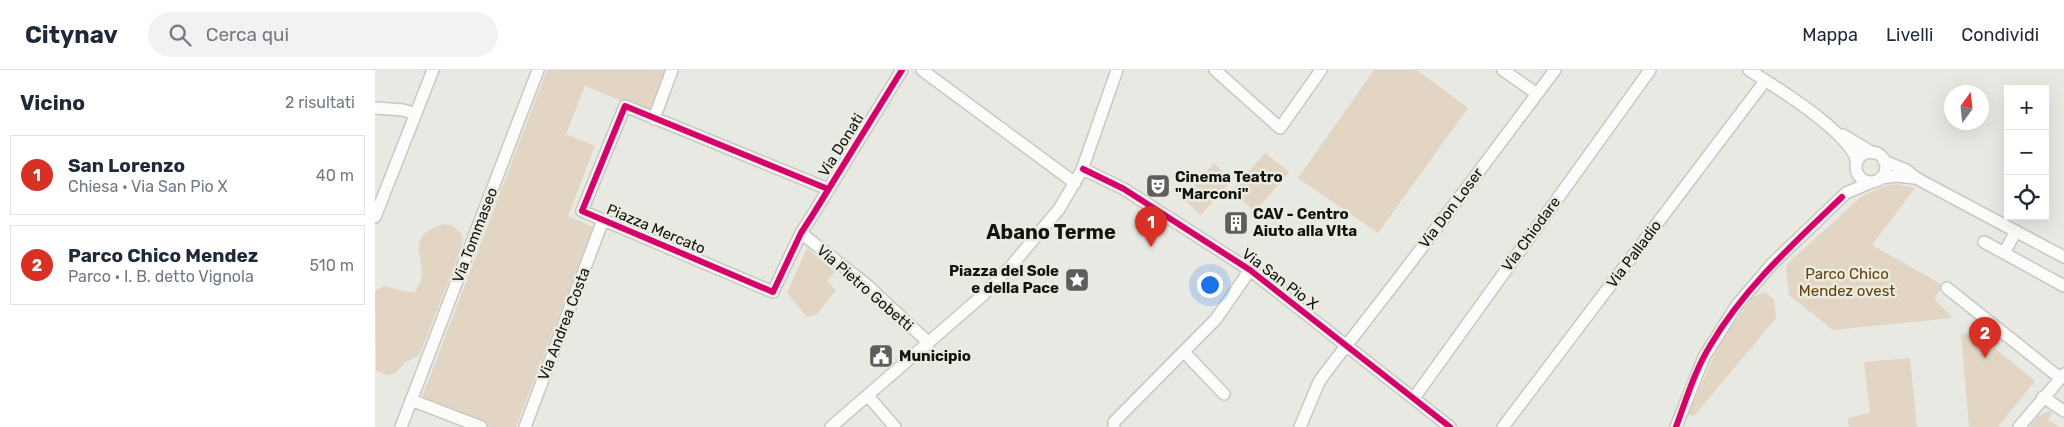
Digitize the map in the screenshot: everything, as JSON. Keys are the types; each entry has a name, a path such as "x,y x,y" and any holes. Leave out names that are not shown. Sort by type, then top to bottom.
{"street":[{"path":"375,217 433,70"},
{"name":"Via Tommaseo","path":"401,427 538,70"},
{"path":"654,119 672,70"},
{"name":"Via Donati","path":"801,233 902,70"},
{"path":"922,70 1075,183"},
{"path":"831,427 929,344 982,296 1012,265 1059,209 1083,169 1117,70"},
{"path":"1215,70 1280,128 1321,70"},
{"path":"1503,70 1537,94"},
{"name":"Via Don Loser","path":"1300,427 1319,382 1555,70"},
{"name":"Via Chiodare","path":"1414,398 1650,70"},
{"path":"1749,70 1838,133 1878,154 1885,161 1906,170 1916,178 2064,257"},
{"name":"Via Palladio","path":"1503,427 1765,81"},
{"name":"Piazza Mercato","path":"801,233 773,292 582,211 625,106 828,189"},
{"path":"375,108 403,110 416,114"},
{"path":"1838,133 1853,149 1862,179 1877,180 1885,173 1885,161"},
{"path":"1846,193 1857,166 1864,155 1873,153"},
{"name":"Via San Pio X","path":"1083,169 1124,189 1250,270 1450,427"},
{"path":"1676,427 1707,351 1737,305 1772,264 1846,193 1877,180 1897,176 1916,178"},
{"name":"Via Andrea Costa","path":"525,427 603,220"},
{"path":"2004,252 2016,231"},
{"name":"Via Pietro Gobetti","path":"801,233 867,285 929,344"},
{"path":"1984,242 2064,286"},
{"path":"1114,427 1114,422 1225,309 1250,270"},
{"path":"1947,288 2062,376 2019,427"},
{"path":"1184,352 1224,394"},
{"path":"867,396 895,427"},
{"path":"2043,397 2064,411"},
{"path":"411,400 481,427"}],"green space":[{"path":"547,70 665,70 649,112 585,86 566,134 595,146 568,216 593,227 516,427 490,427 421,400"},
{"path":"1374,70 1417,70 1468,108 1378,233 1298,178"},
{"path":"1265,153 1289,172 1255,212 1231,191"},
{"path":"1214,163 1232,180 1201,215 1183,199"},
{"name":"Parco Chico Mendez ovest","path":"1897,184 1915,188 1872,245 1943,285 1934,299 1953,318 1833,330 1789,295 1787,264 1862,196 1885,186"},
{"path":"445,224 453,226 463,235 461,249 420,354 405,363 394,374 387,375 376,371 375,291 384,286 414,292 420,282 422,273 419,245 422,237 430,230"},
{"path":"807,248 835,272 827,281 836,290 817,314 807,317 787,293"},
{"path":"1764,292 1774,299 1776,318 1694,416 1688,415 1715,353 1727,333 1753,297"},
{"path":"1961,333 1979,335 2035,381 1998,427 1969,427"},
{"path":"1910,358 1917,427 1849,427 1848,418 1870,413 1864,362"},
{"path":"2049,411 2052,413 2048,420 2060,427 2030,427 2036,417"}],"cycle path":[{"path":"828,189 625,106 582,211 773,292 801,233 902,70"},
{"path":"1083,169 1124,189 1250,270 1450,427"},
{"path":"1676,427 1700,365 1723,325 1754,285 1842,197"}],"place":[{"name":"Cinema Teatro \"Marconi\"","path":"1158,186"},
{"name":"CAV - Centro Aiuto alla VIta","path":"1236,223"},
{"name":"San Lorenzo","path":"1151,247"},
{"name":"Piazza del Sole e della Pace","path":"1077,280"},
{"name":"Municipio","path":"881,356"},
{"name":"Parco Chico Mendez","path":"1985,358"}],"district":[{"name":"Abano Terme","path":"1051,232"}]}
